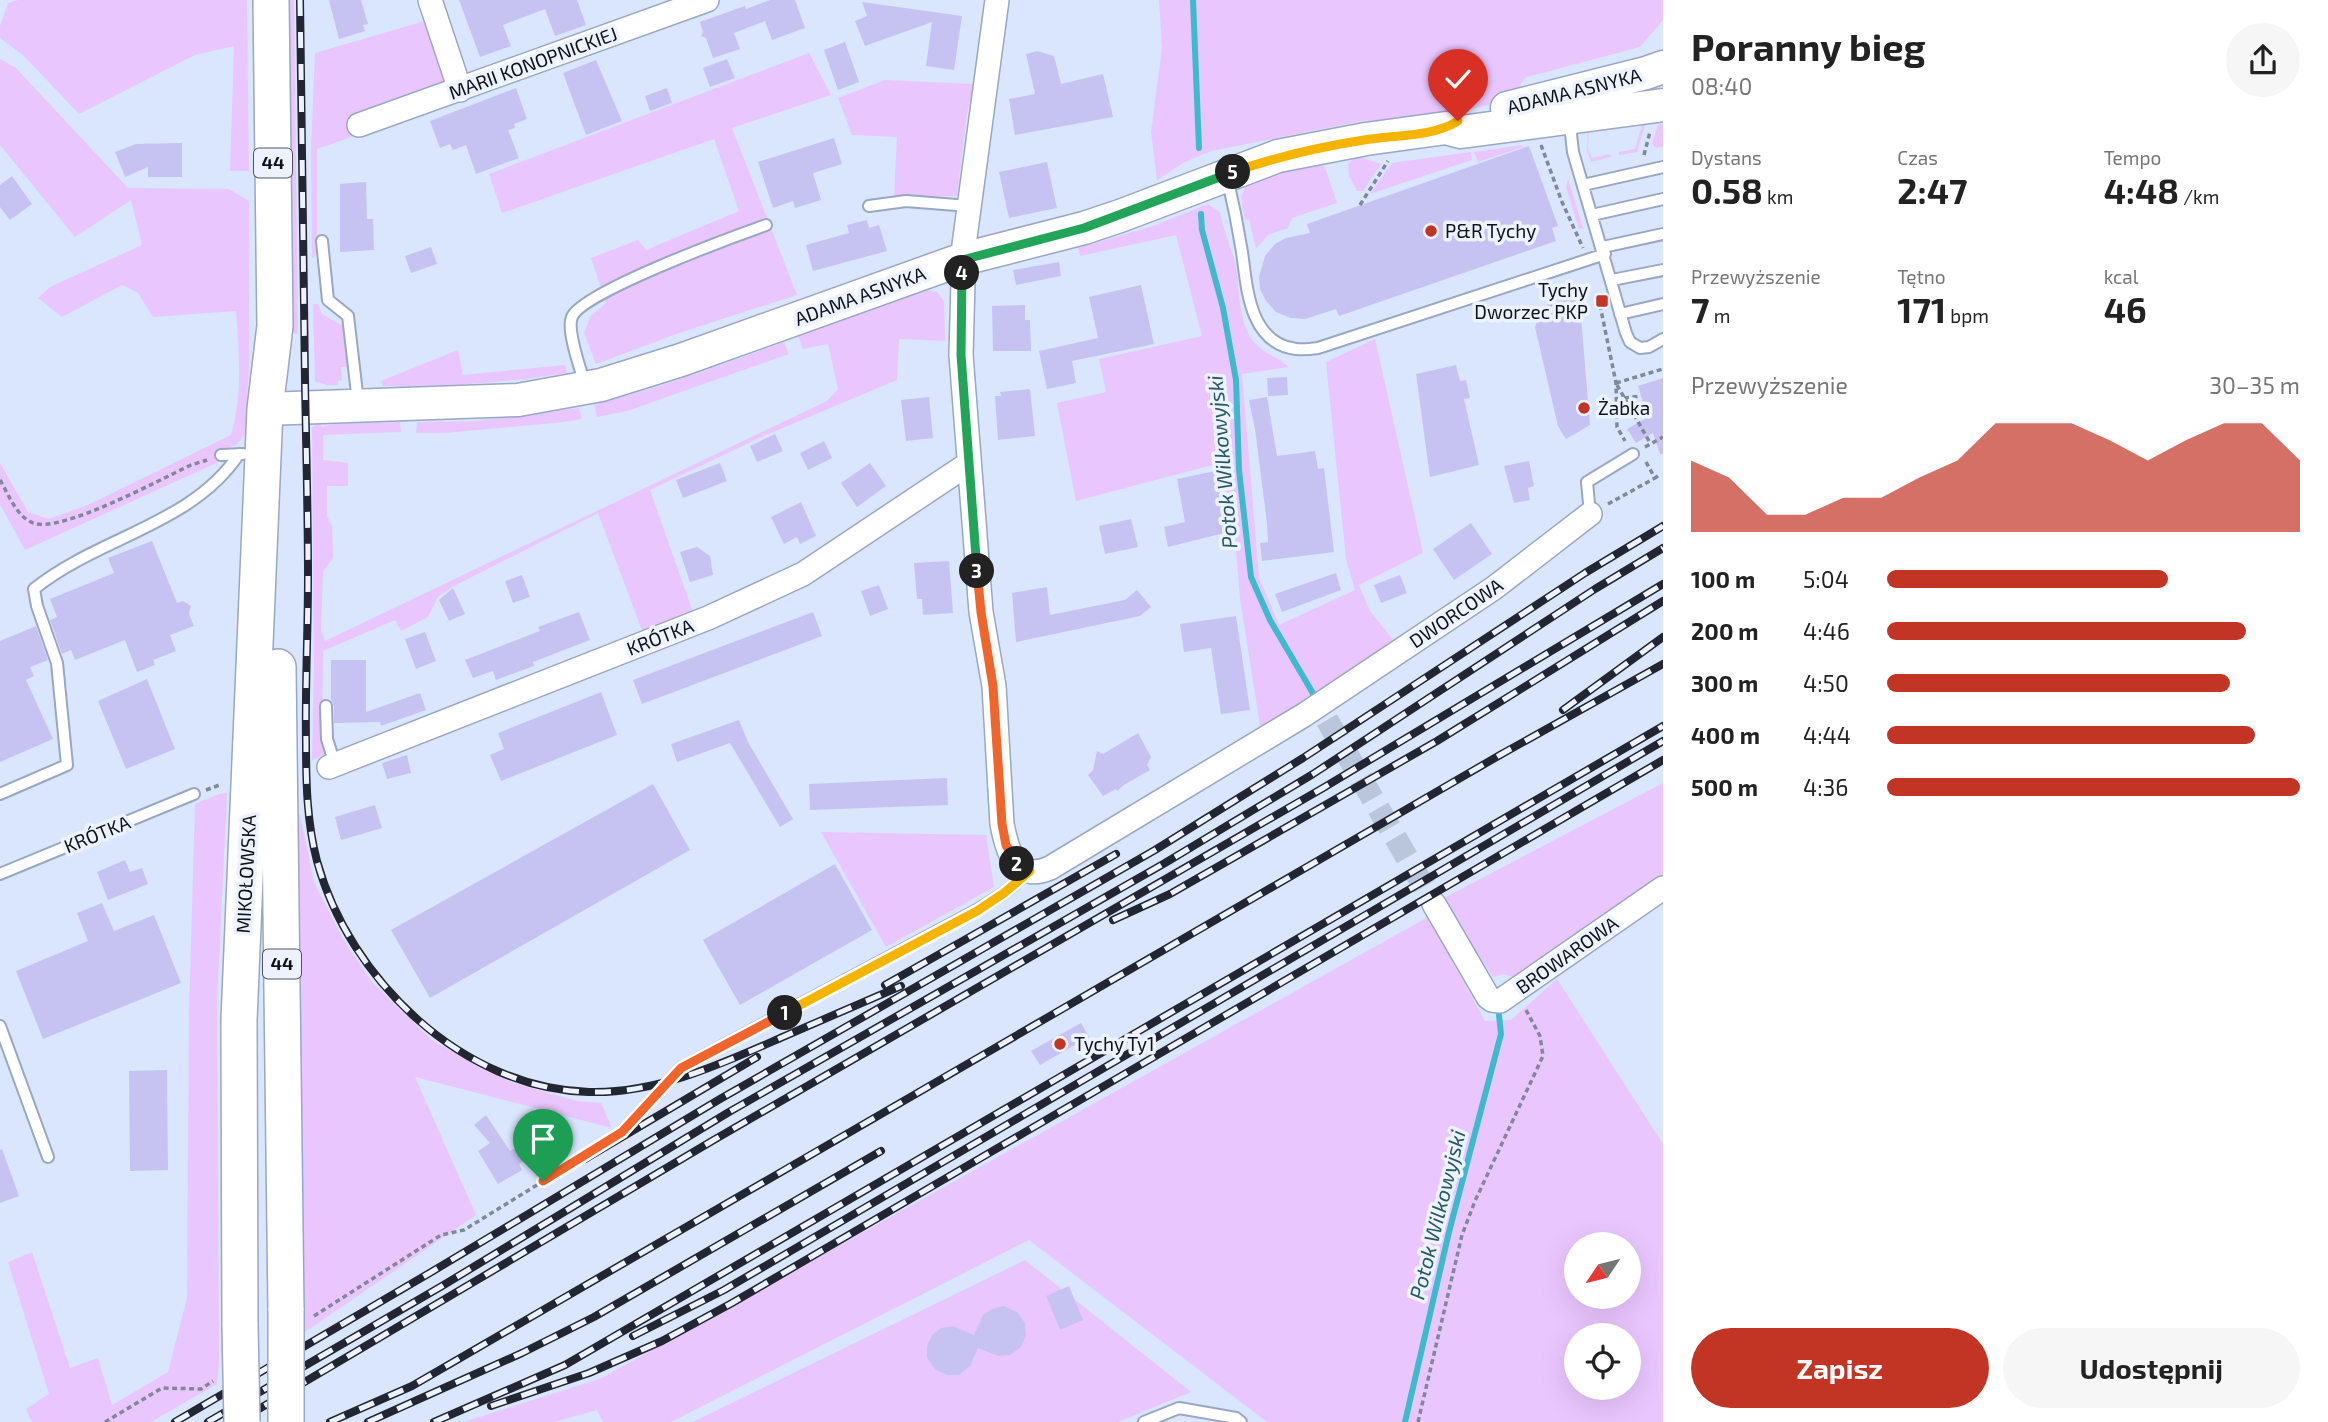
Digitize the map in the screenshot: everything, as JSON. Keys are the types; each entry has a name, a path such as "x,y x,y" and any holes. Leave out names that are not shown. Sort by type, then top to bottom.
{"main road":[{"name":"MIKOŁOWSKA","path":"271,0 277,707 284,1047 295,1317 286,1422"},
{"name":"MIKOŁOWSKA","path":"243,1422 239,1020 251,453 273,409"}],"street":[{"path":"430,0 460,90"},
{"name":"MARII KONOPNICKIEJ","path":"359,125 707,0"},
{"path":"997,0 962,260 961,355 981,612 993,686 1002,824 1006,845 1016,863 1030,871"},
{"name":"ADAMA ASNYKA","path":"273,409 518,400 586,388 681,360 962,260 1096,224 1278,156 1366,139 1446,128 1458,121 1663,67"},
{"name":"ADAMA ASNYKA","path":"1446,128 1461,132 1575,117 1657,117"},
{"name":"KRÓTKA","path":"332,766 708,618 803,574 968,464"},
{"name":"DWORCOWA","path":"1030,871 1039,872 1050,867 1322,713 1494,588 1590,514"},
{"name":"BROWAROWA","path":"1434,904 1488,997 1495,1002 1513,993 1663,887"}],"lane":[{"path":"1600,85 1586,99 1575,117 1572,143 1630,342 1640,348 1649,347 1663,339"},
{"path":"1583,186 1663,167"},
{"path":"1226,174 1236,214 1250,308 1261,328 1277,342 1295,349 1318,348 1604,251 1663,234"},
{"path":"1592,215 1663,199"},
{"path":"869,206 906,201 969,206"},
{"path":"586,388 570,327 577,309 687,253 766,225"},
{"path":"322,241 328,300 348,316 358,405"},
{"path":"1612,280 1663,270"},
{"path":"1620,314 1663,304"},
{"path":"1590,514 1587,482 1636,452"},
{"path":"221,455 251,453"},
{"path":"0,794 67,765 57,663 37,606 34,589 55,572 190,504 251,453"},
{"path":"326,706 327,739 332,766"},
{"name":"KRÓTKA","path":"0,874 194,794"},
{"path":"622,1132 681,1068 977,911 1030,871"},
{"path":"0,1026 48,1157"},
{"path":"1144,1422 1179,1408 1236,1418 1241,1422"}],"path":[{"path":"1644,155 1657,117"},
{"path":"1360,205 1389,159"},
{"path":"1562,202 1579,236"},
{"path":"1590,514 1657,476 1618,428 1616,383 1598,295"},
{"path":"1616,383 1663,369"},
{"path":"1616,383 1648,441"},
{"path":"1624,398 1641,396"},
{"path":"1636,452 1663,437"},
{"path":"0,480 20,514 34,524 54,524 84,514 191,465 221,455"},
{"path":"194,794 223,783"},
{"path":"1418,1422 1462,1235 1480,1190 1543,1056 1540,1036 1529,1014 1513,993"},
{"path":"295,1317 441,1235 464,1230 622,1132"},
{"path":"105,1422 162,1388 201,1389 223,1375"}],"shaded area":[{"path":"18,0 247,0 249,171 230,171 234,46 195,55 79,114 24,56 0,38 0,26 8,3"},
{"path":"289,0 294,0 298,334 294,333 292,327"},
{"path":"1159,0 1663,0 1663,20 1640,47 1527,77 1521,83 1516,99 1415,121 1374,127 1367,120 1211,151 1185,162 1157,180 1151,132 1162,48"},
{"path":"428,20 446,83 357,135 317,149 317,254 312,258 311,149 315,53"},
{"path":"809,53 831,95 732,128 797,295 682,332 596,364 584,333 590,317 606,303 591,258 638,240 646,250 739,211 714,139 502,213 489,174"},
{"path":"0,59 16,68 128,188 229,189 249,201 249,369 245,435 236,445 219,451 223,460 25,550 0,504 0,463 28,512 49,519 90,504 231,435 239,389 238,342 236,311 153,317 138,293 122,285 62,317 38,298 50,287 142,245 131,200 75,237 0,145"},
{"path":"885,80 974,84 967,114 957,196 894,196 897,137 852,135 838,98"},
{"path":"1648,114 1637,152 1619,155 1619,152 1635,149 1644,117 1589,130 1588,149 1592,158 1610,154 1611,157 1591,162 1587,150 1588,130"},
{"path":"1663,124 1663,147 1656,148 1652,144 1658,125"},
{"path":"1523,147 1478,162 1474,152"},
{"path":"1471,152 1472,160 1370,194 1392,163"},
{"path":"1357,156 1381,164 1363,191 1357,191 1349,176 1348,164"},
{"path":"1316,162 1325,167 1337,203 1292,218 1288,228 1268,235 1256,249 1249,219 1245,220 1241,197 1248,181"},
{"path":"1568,179 1583,228 1579,229 1566,187"},
{"path":"1208,204 1220,212 1234,259 1242,313 1248,333 1258,346 1289,367 1242,374 1259,577 1279,625 1355,590 1346,559 1326,362 1375,339 1423,553 1359,585 1370,611 1394,641 1261,732 1240,599 1235,536 1220,463 1076,501 1057,403 1106,392 1099,359 1202,336 1176,235 1080,256 1078,248 1153,226"},
{"path":"925,290 937,292 944,301 945,341 899,339 897,380 759,438 650,490 694,615 643,633 598,513 454,586 438,597 428,617 401,631 395,620 323,651 322,733 326,754 312,760 312,428 319,422 322,427 334,424 400,422 401,432 323,435 323,460 348,463 348,486 327,486 327,516 332,526 333,558 323,572 321,630 325,641 827,401 838,389 828,344 803,349 798,336"},
{"path":"313,304 318,304 322,314 344,327 347,367 341,367 342,380 338,381 338,385 315,381"},
{"path":"784,342 789,354 627,411 597,417 594,404 667,384"},
{"path":"458,350 463,375 565,365 567,373 475,384 383,386 381,381"},
{"path":"579,408 582,419 565,422 445,433 416,433 417,422 475,421"},
{"path":"1663,783 1663,874 1516,978 1503,974 1493,977 1442,899"},
{"path":"227,793 217,1004 217,1384 151,1422 32,1422 26,1409 49,1394 8,1262 32,1252 70,1368 98,1358 112,1405 168,1372 187,1298 189,1012 195,804"},
{"path":"293,814 300,815 314,882 343,939 372,982 433,1041 511,1082 577,1101 601,1103 612,1128 415,1077 476,1215 299,1336"},
{"path":"821,832 986,835 994,887 886,947"},
{"path":"1428,917 1485,1021 1511,1020 1557,979 1663,1144 1663,1422 1267,1422 1029,1240 671,1422 603,1422 597,1410 555,1422 464,1422 602,1378"},
{"path":"1025,1260 1191,1392 1118,1422 693,1422"}],"building":[{"path":"329,0 361,0 368,24 363,25 365,31 339,39"},
{"path":"459,0 577,0 586,25 555,36 545,9 503,25 511,46 480,57"},
{"path":"770,0 795,0 805,28 772,40 765,21 734,33 740,49 713,58 706,38 701,36 703,32 700,22"},
{"path":"862,2 962,16 954,70 926,66 932,22 865,46 855,21 867,16"},
{"path":"845,42 859,82 838,90 824,50"},
{"path":"1037,51 1054,56 1061,84 1103,74 1113,117 1015,135 1009,99 1035,94 1026,54"},
{"path":"727,59 735,78 710,87 703,68"},
{"path":"596,60 622,121 586,135 563,73"},
{"path":"516,88 527,119 514,124 515,128 508,130 519,158 476,174 466,145 453,150 450,144 440,148 430,121"},
{"path":"667,88 672,103 650,111 645,96"},
{"path":"834,138 842,164 813,173 821,200 795,208 793,201 773,208 758,162"},
{"path":"182,143 182,177 148,177 148,167 125,177 115,152 136,144"},
{"name":"P&R Tychy","path":"1529,146 1558,226 1552,228 1556,241 1339,316 1336,309 1305,319 1291,318 1276,312 1266,301 1260,289 1259,277 1265,256 1275,244 1286,238 1310,233 1307,224"},
{"path":"1047,162 1057,208 1009,218 999,172"},
{"path":"12,176 32,204 10,220 0,207 0,185"},
{"path":"366,182 367,219 373,219 374,250 340,252 340,184"},
{"path":"867,220 869,228 879,225 887,251 813,271 806,245 849,233 847,225"},
{"path":"431,247 437,264 411,273 405,256"},
{"path":"1059,262 1061,276 1016,285 1013,270"},
{"path":"1141,285 1154,344 1072,361 1076,383 1047,389 1039,351 1098,338 1089,297"},
{"path":"1579,293 1590,425 1566,439 1558,426 1535,327 1542,307"},
{"path":"1025,305 1025,320 1030,320 1031,351 993,351 992,306"},
{"path":"1456,365 1460,381 1466,380 1470,398 1464,399 1479,465 1430,477 1416,374"},
{"path":"1287,377 1288,395 1268,396 1267,378"},
{"path":"1663,378 1663,454 1660,454 1653,433 1636,443 1627,429 1648,417 1638,386"},
{"path":"1030,389 1035,436 998,440 995,396 1001,396 1000,392"},
{"path":"929,397 933,438 906,441 901,400"},
{"path":"1267,397 1277,456 1315,451 1318,469 1324,468 1334,552 1262,561 1260,543 1268,542 1267,523 1249,400"},
{"path":"775,434 783,451 757,462 750,446"},
{"path":"824,441 832,458 808,470 800,453"},
{"path":"1529,461 1534,486 1528,488 1530,500 1514,503 1504,466"},
{"path":"720,463 727,481 683,498 676,480"},
{"path":"870,463 886,486 857,507 841,483"},
{"path":"1220,470 1232,531 1168,547 1164,527 1185,522 1177,479"},
{"path":"801,502 816,536 800,544 797,537 784,544 771,517"},
{"path":"1131,519 1138,547 1105,554 1099,526"},
{"path":"1471,523 1492,554 1454,580 1433,549"},
{"path":"152,541 177,603 183,601 191,606 189,614 194,626 170,635 176,651 153,660 155,665 137,672 125,640 75,660 71,650 62,654 50,620 57,617 50,599 114,573 108,558"},
{"path":"697,547 710,556 713,575 690,582 680,552"},
{"path":"949,561 953,613 923,615 922,599 917,599 914,563"},
{"path":"1336,573 1341,590 1282,612 1275,594"},
{"path":"522,575 530,597 513,603 505,581"},
{"path":"1400,575 1407,593 1381,603 1374,585"},
{"path":"879,585 888,609 870,616 861,591"},
{"path":"1047,587 1050,615 1125,600 1137,590 1151,607 1140,616 1016,642 1012,593"},
{"path":"453,588 465,614 449,621 439,600"},
{"path":"579,612 590,640 496,680 493,671 473,678 465,660 540,631 538,627"},
{"path":"813,612 822,636 642,704 633,680"},
{"path":"1236,616 1250,710 1221,714 1211,648 1184,652 1180,624"},
{"path":"36,626 48,660 30,667 34,676 26,680 53,739 0,762 0,641"},
{"path":"425,632 436,661 416,669 405,639"},
{"path":"331,660 366,660 366,712 420,693 426,710 381,726 380,722 334,723"},
{"path":"147,679 175,749 126,769 98,701"},
{"path":"601,692 617,735 501,781 490,755 504,749 498,733"},
{"path":"739,720 748,742 793,819 780,827 730,743 677,762 671,744"},
{"path":"1138,733 1151,757 1147,765 1150,770 1117,791 1116,789 1103,796 1088,775 1093,770 1097,751 1103,754"},
{"path":"407,755 411,773 387,779 382,763"},
{"path":"947,778 948,805 810,810 809,784"},
{"path":"653,784 690,850 430,998 391,930"},
{"path":"375,805 382,828 341,840 335,817"},
{"path":"125,860 130,872 142,868 148,884 108,900 97,872"},
{"path":"835,864 872,930 740,1005 703,940"},
{"path":"102,903 114,931 154,915 181,983 43,1039 16,971 88,941 77,913"},
{"name":"Tychy Ty1","path":"1081,1023 1089,1037 1040,1065 1031,1051"},
{"path":"167,1070 168,1170 130,1171 129,1071"},
{"path":"486,1115 510,1151 517,1147 525,1160 519,1164 522,1170 498,1184 478,1151 490,1143 474,1125"},
{"path":"2,1149 19,1196 0,1203 0,1150"},
{"path":"1069,1286 1083,1320 1060,1330 1046,1296"},
{"path":"1004,1306 1017,1312 1025,1323 1026,1336 1021,1347 1010,1355 998,1356 978,1348 970,1366 959,1375 947,1375 936,1370 927,1358 927,1346 932,1335 941,1328 953,1326 974,1335 983,1315"}],"waterway":[{"name":"Potok Wilkowyjski","path":"1193,0 1199,148"},
{"name":"Potok Wilkowyjski","path":"1201,214 1202,230 1223,308 1236,380 1239,470 1251,577 1270,620 1314,695"},
{"name":"Potok Wilkowyjski","path":"1405,1422 1449,1232 1501,1034 1499,1015"}],"tunnel":[{"path":"1327,720 1434,904"}],"railway":[{"path":"300,0 308,552 307,788 317,861 333,905 355,946 384,985 418,1020 456,1049 498,1071 542,1086 589,1092 640,1088 690,1075 901,986"},
{"path":"175,1422 720,1099 1155,850 1303,758 1585,573 1663,526"},
{"path":"208,1422 442,1286 729,1112 1165,863 1313,774 1595,589 1663,548"},
{"path":"237,1422 712,1141 1323,788 1663,584"},
{"path":"1113,920 1170,894 1437,741 1663,601"},
{"path":"1563,710 1663,637"},
{"path":"330,1422 412,1386 1500,755 1663,664"},
{"path":"434,1422 565,1365 1663,726"},
{"path":"633,1336 724,1290 1663,741"},
{"path":"491,1406 589,1373 662,1341 732,1303 1663,760"},
{"path":"885,985 1116,854"},
{"path":"585,1159 757,1057"},
{"path":"368,1422 522,1353 594,1317 881,1151"}],"place":[{"name":"P&R Tychy","path":"1431,231"},
{"name":"Tychy Dworzec PKP","path":"1602,301"},
{"name":"Żabka","path":"1584,408"},
{"name":"Tychy Ty1","path":"1060,1044"}],"route":[{"path":"543,1181 622,1132 681,1068 977,911 1030,871 1022,869 1016,863 1006,845 1002,824 993,686 981,612 961,355 962,260 1084,228 1278,156 1366,139 1446,128 1458,121"}]}
